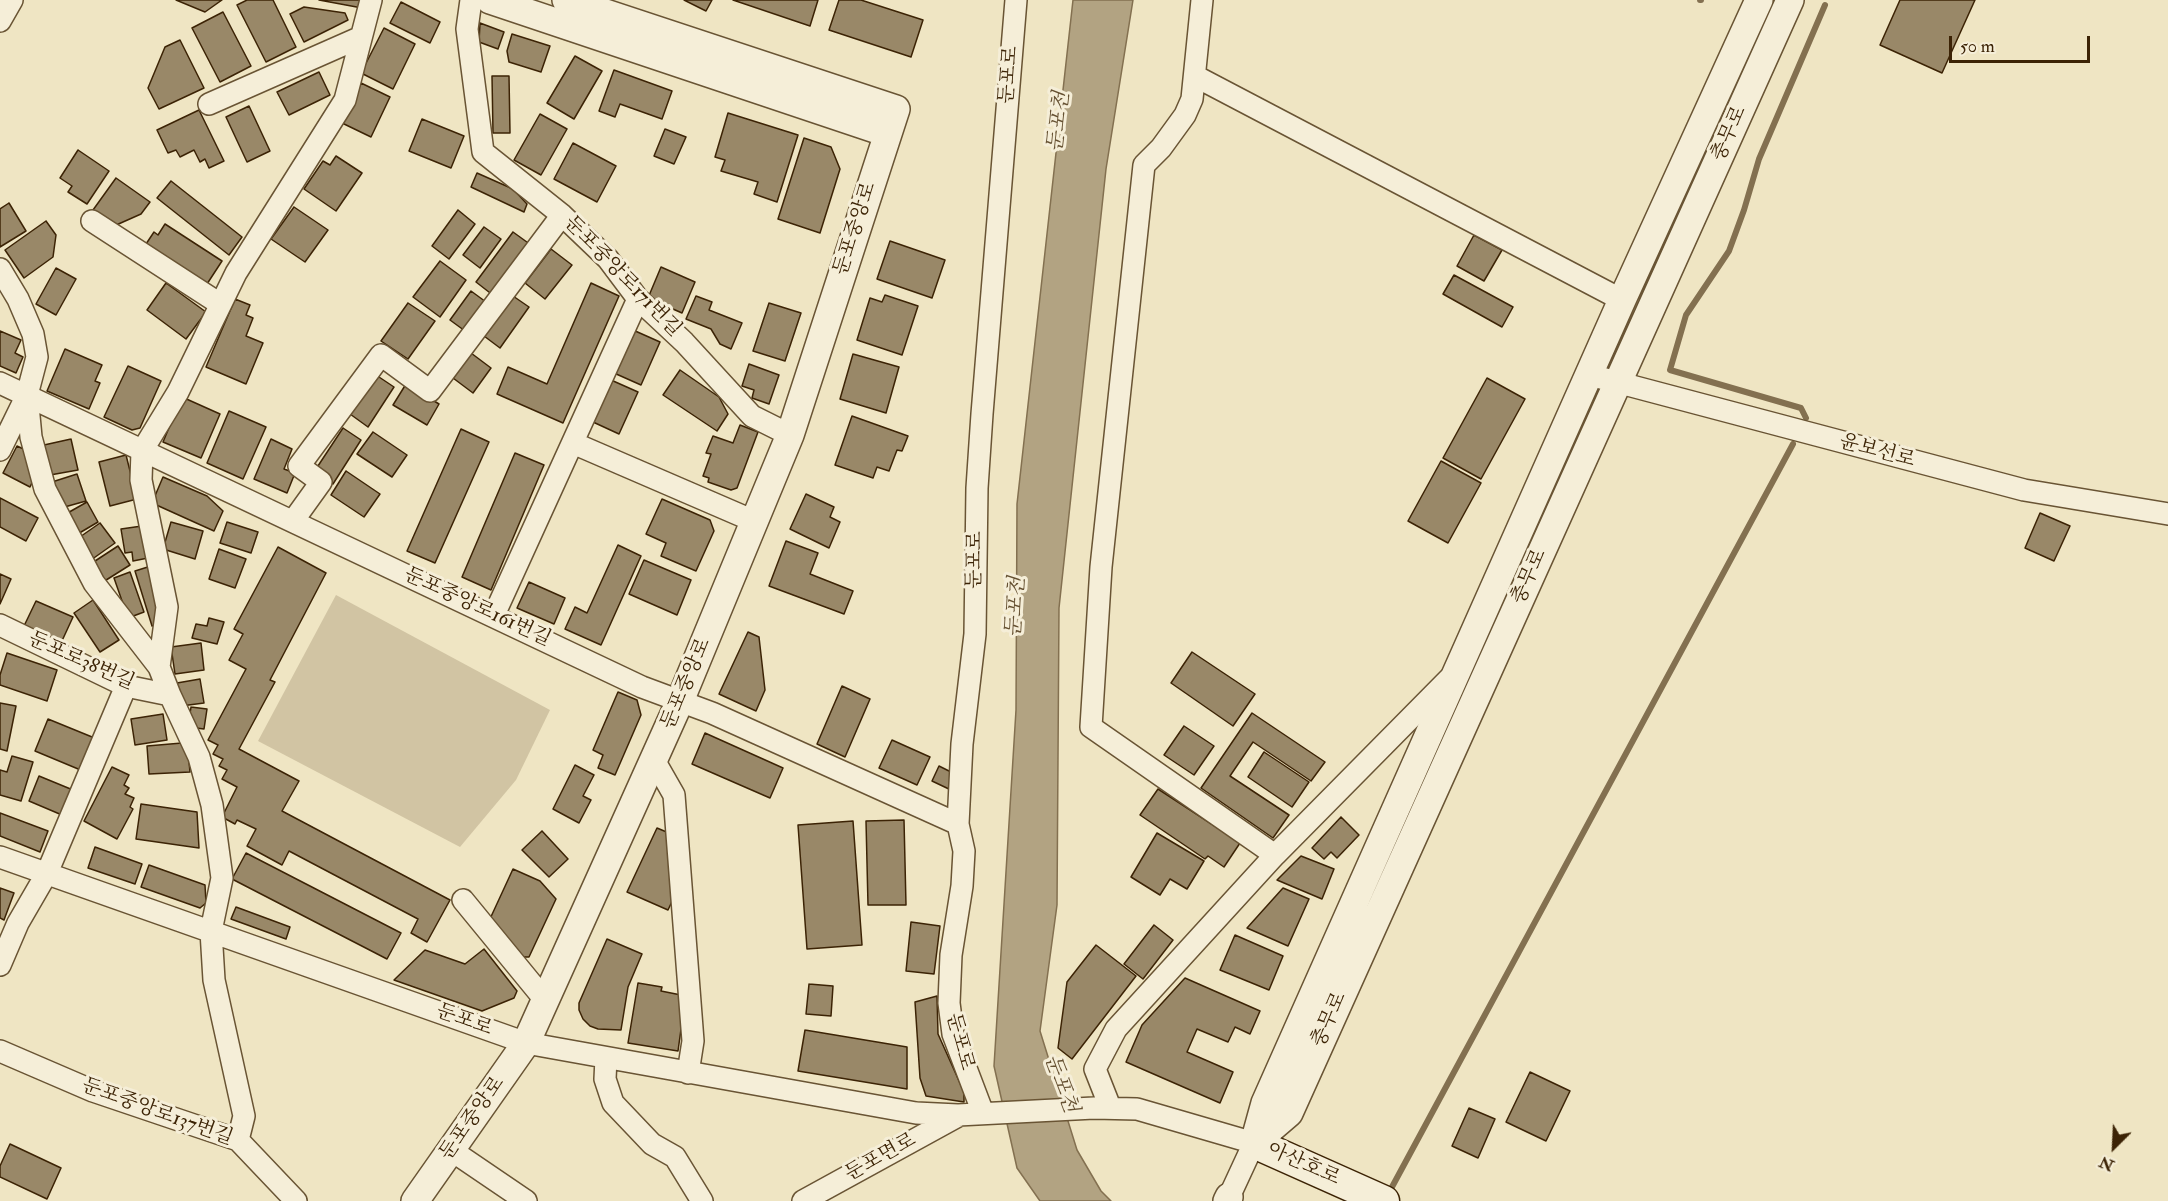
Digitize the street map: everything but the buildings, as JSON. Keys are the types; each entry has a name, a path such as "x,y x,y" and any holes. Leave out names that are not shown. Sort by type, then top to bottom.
{"main road":[{"name":"아산호로","path":"1254,1143 1384,1201"}],"street":[{"path":"0,21 12,0"},
{"path":"159,666 167,607 141,480 142,451 178,392 236,273 345,100 371,0"},
{"name":"둔포중앙로171번길","path":"471,0 467,12 467,28 483,152 562,215 608,259 638,299 684,342 752,416 790,435"},
{"path":"490,0 887,133"},
{"name":"둔포중앙로","path":"416,1201 526,1043 680,701 756,522 790,435 896,109 597,5 566,0"},
{"name":"둔포로","path":"0,857 526,1043 916,1113 958,1115 987,1112 953,1034 949,1003 951,955 962,886 964,851 958,824 962,744 975,634 977,488 1016,0"},
{"path":"1203,0 1192,99 1185,115 1161,148 1144,165 1101,567 1091,727 1275,855"},
{"name":"충무로","path":"1228,1199 1254,1143 1266,1103 1622,300 1759,0"},
{"name":"충무로","path":"1254,1143 1288,1113 1790,0"},
{"path":"209,104 361,37"},
{"path":"1195,76 1622,300"},
{"path":"293,521 321,482 299,466 381,355 430,391 562,215"},
{"path":"92,221 220,304"},
{"path":"0,269 18,298 33,334 37,357 27,395 0,450"},
{"path":"494,615 638,299"},
{"name":"윤보선로","path":"1590,375 2024,490 2168,514"},
{"name":"둔포중앙로161번길","path":"0,383 642,687 712,713 958,824"},
{"path":"27,395 31,436 45,489 94,582 159,666 199,757 212,805 222,878 211,932 214,980 244,1116 238,1140"},
{"path":"573,443 756,522"},
{"name":"둔포로38번길","path":"0,625 126,686 170,695"},
{"path":"1102,1107 1095,1069 1116,1029 1275,855 1458,670"},
{"path":"0,965 18,923 47,873 126,686"},
{"path":"654,760 674,795 693,1041 688,1073"},
{"path":"463,900 545,1000"},
{"name":"둔포중앙로137번길","path":"0,1051 93,1091 238,1140 296,1201"},
{"path":"606,1058 604,1080 613,1103 652,1143 675,1157 702,1201"},
{"path":"987,1112 1102,1107 1137,1109 1254,1143"},
{"name":"둔포면로","path":"803,1201 958,1115"},
{"path":"451,1150 526,1201"}],"shaded area":[{"path":"336,595 550,710 516,780 460,847 258,741"}],"water":[{"name":"둔포천","path":"1073,0 1133,0 1106,169 1059,608 1057,905 1040,1031 1077,1150 1101,1191 1111,1201 1040,1201 1017,1168 994,1066 1016,710 1017,504"}],"waterway":[{"path":"1806,418 1801,408 1670,370 1686,315 1729,251 1759,159 1825,5"},
{"path":"1392,1187 1793,444"}]}
